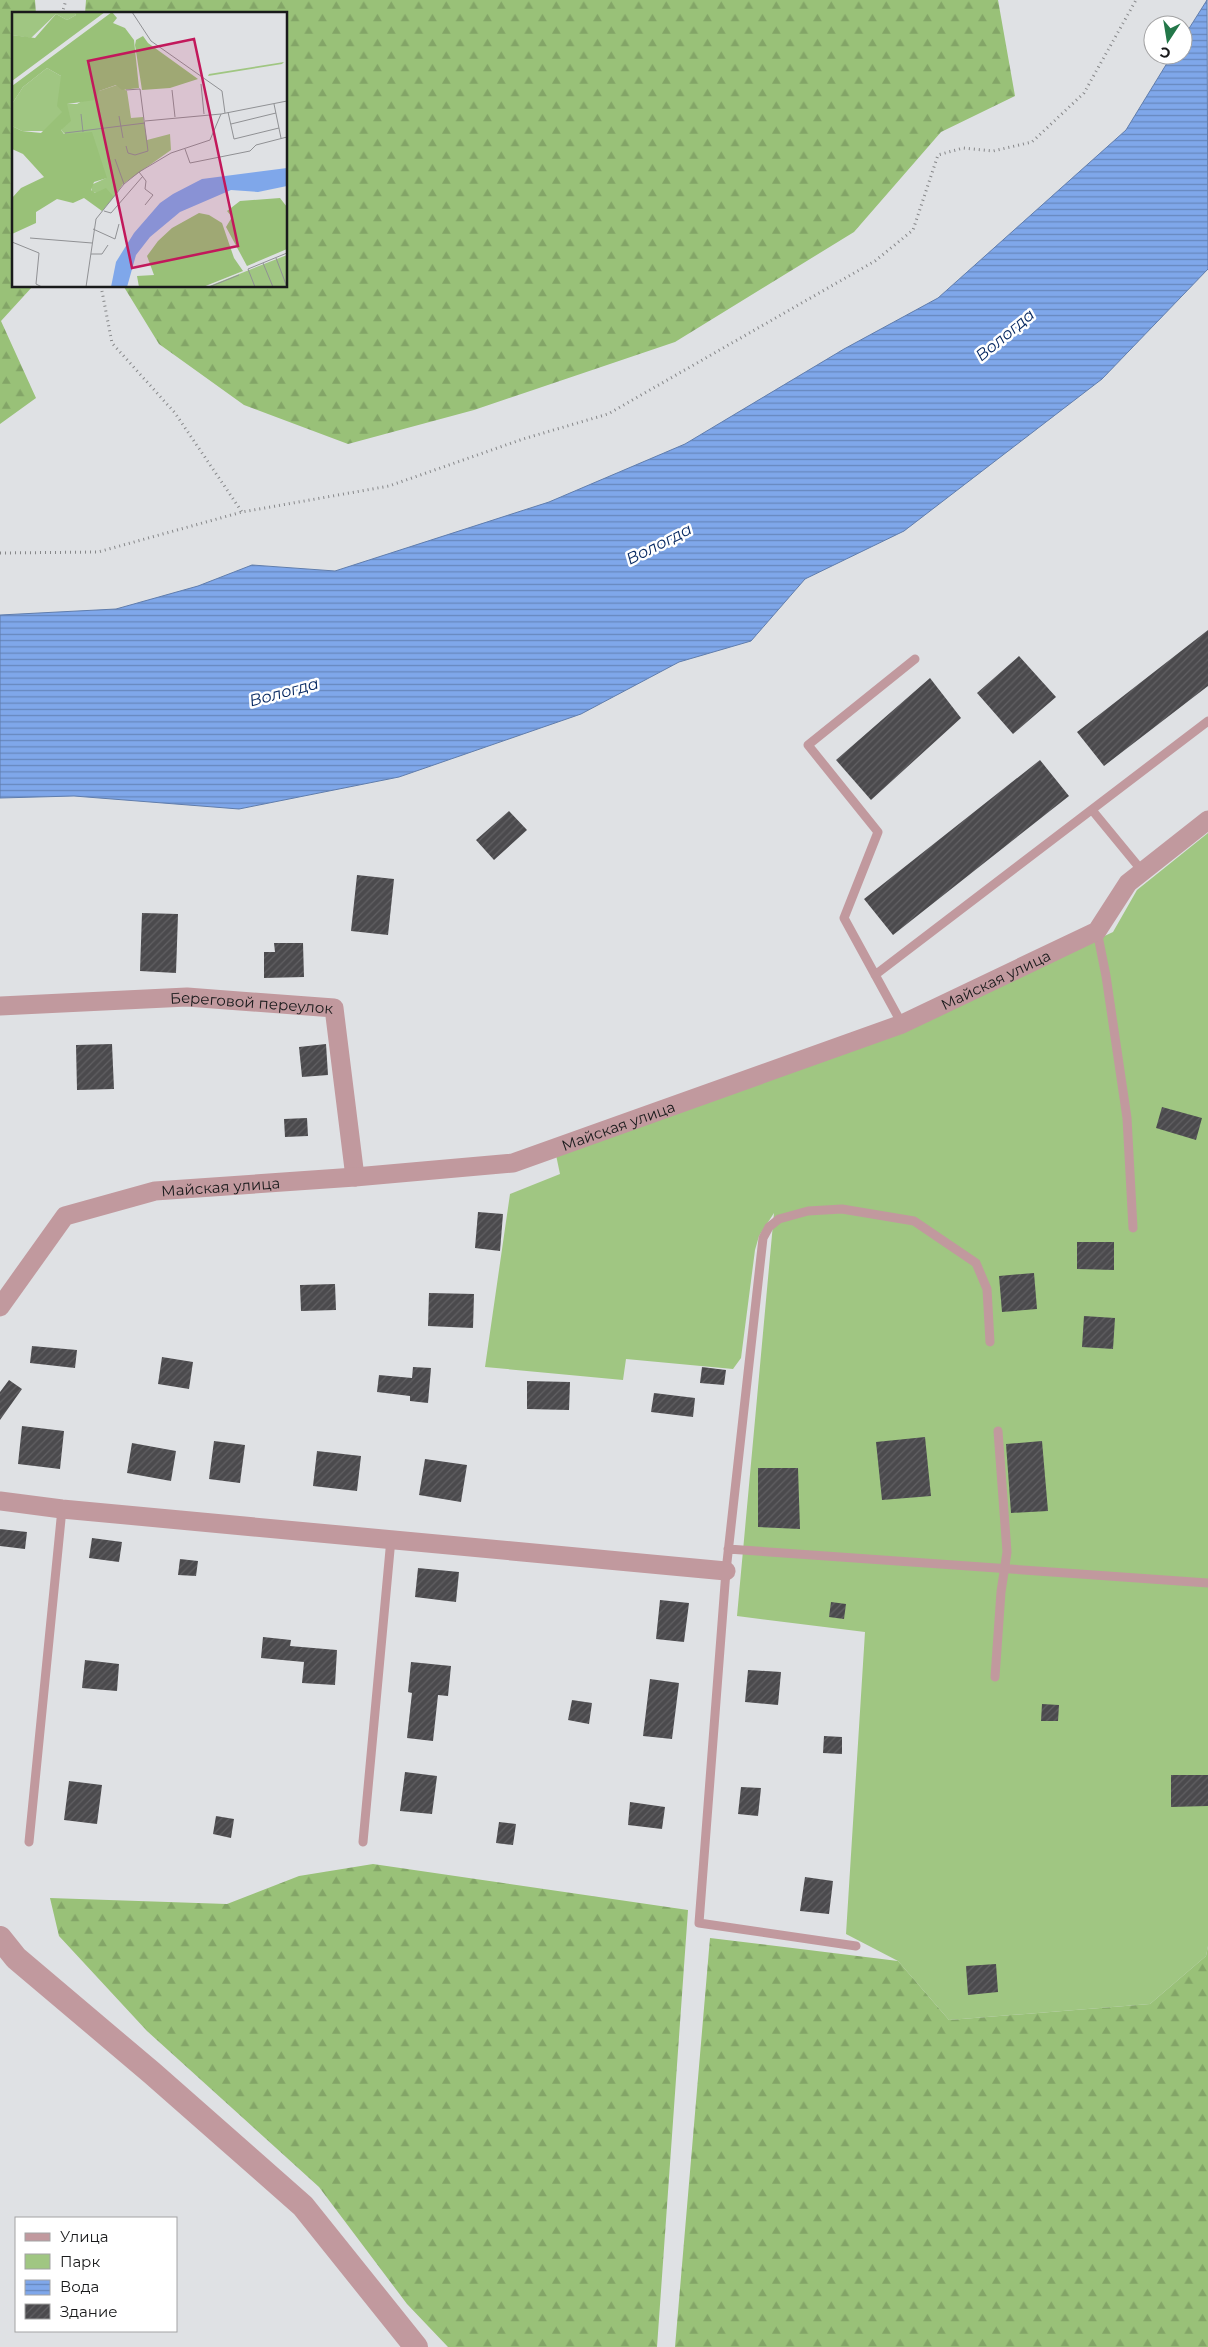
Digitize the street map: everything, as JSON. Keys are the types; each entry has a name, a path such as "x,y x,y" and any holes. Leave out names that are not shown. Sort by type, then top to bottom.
{"street":[{"path":"1097,931 1128,883 1208,820"},
{"name":"Майская улица","path":"0,1307 65,1216 155,1191 355,1177 514,1162 902,1024 1097,931"},
{"name":"Береговой переулок","path":"0,1006 188,997 334,1008 355,1177"},
{"path":"0,1501 62,1509 726,1572"},
{"path":"0,1938 16,1958 152,2073 303,2206 416,2347"}],"lane":[{"path":"902,1024 844,918 878,832 808,745 915,659"},
{"path":"875,975 1208,721"},
{"path":"1092,810 1143,872"},
{"path":"1097,931 1106,976 1127,1118 1133,1228"},
{"path":"856,1946 699,1923 728,1549 763,1238 770,1227 779,1219 808,1211 842,1209 914,1221 976,1263 987,1288 990,1342"},
{"path":"995,1677 1001,1592 1007,1552 998,1431"},
{"path":"29,1842 62,1509"},
{"path":"363,1842 391,1539"},
{"path":"728,1549 1208,1583"}],"path":[{"path":"0,553 98,552 242,512 389,486 523,439 608,414 875,261 914,230 938,155 962,148 993,151 1032,142 1084,93 1136,0"},
{"path":"101,288 112,342 175,412 242,512"}],"green space":[{"path":"0,0 35,0 36,12 12,12 12,288 31,288 1,321 36,398 0,424"},
{"path":"86,0 998,0 1015,96 941,132 854,232 675,342 474,410 348,444 244,405 159,344 125,288 288,288 288,12 85,12"},
{"path":"1208,833 1208,1946 1206,1956 1150,2004 949,2020 898,1961 846,1934 865,1632 737,1616 774,1213 759,1236 755,1250 741,1358 733,1369 626,1359 623,1380 485,1367 510,1194 560,1174 556,1155 905,1030 1113,932 1137,890"},
{"path":"373,1864 688,1910 657,2347 448,2347 407,2304 319,2187 147,2031 59,1936 50,1898 227,1904 299,1876"},
{"path":"710,1938 898,1961 949,2020 1150,2004 1206,1956 1208,1946 1208,2347 675,2347"}],"water":[{"name":"Вологда","path":"1207,0 1208,269 1102,379 904,531 805,579 751,641 679,662 581,714 399,777 239,809 74,796 0,798 0,615 116,609 198,586 252,565 335,571 549,502 685,444 844,349 938,298 1126,130 1166,65 1193,65 1193,22"}],"building":[{"path":"1208,630 1208,686 1104,766 1077,732"},
{"path":"1019,656 1056,697 1013,734 977,693"},
{"path":"930,678 961,718 871,800 836,760"},
{"path":"1040,760 1069,796 893,935 864,899"},
{"path":"509,811 527,830 494,860 476,840"},
{"path":"357,875 394,879 388,935 351,931"},
{"path":"142,913 178,914 176,973 140,971"},
{"path":"274,943 303,943 304,977 264,978 264,952 275,952"},
{"path":"112,1044 114,1089 77,1090 76,1045"},
{"path":"326,1044 328,1075 302,1077 299,1047"},
{"path":"1162,1107 1202,1118 1196,1140 1156,1128"},
{"path":"307,1118 308,1136 285,1137 284,1119"},
{"path":"478,1212 503,1214 500,1251 475,1248"},
{"path":"1077,1242 1114,1242 1114,1270 1077,1269"},
{"path":"1034,1273 1037,1309 1002,1312 999,1276"},
{"path":"335,1284 336,1310 301,1311 300,1285"},
{"path":"429,1293 474,1294 473,1328 428,1326"},
{"path":"1084,1316 1115,1318 1113,1349 1082,1347"},
{"path":"32,1346 77,1350 75,1368 30,1363"},
{"path":"162,1357 193,1362 189,1389 158,1384"},
{"path":"413,1367 431,1368 428,1403 410,1401 410,1396 377,1392 379,1375 412,1378"},
{"path":"702,1367 726,1370 724,1385 700,1383"},
{"path":"9,1380 22,1389 0,1420 0,1392"},
{"path":"527,1381 570,1382 569,1410 527,1409"},
{"path":"654,1393 695,1398 693,1417 651,1412"},
{"path":"22,1426 64,1431 60,1469 18,1464"},
{"path":"925,1437 931,1496 882,1500 876,1442"},
{"path":"214,1441 245,1445 240,1483 209,1479"},
{"path":"1042,1441 1048,1511 1011,1513 1006,1444"},
{"path":"132,1443 176,1451 171,1481 127,1473"},
{"path":"317,1451 361,1456 357,1491 313,1486"},
{"path":"425,1459 467,1465 461,1502 419,1495"},
{"path":"758,1468 798,1468 800,1529 758,1527"},
{"path":"0,1529 27,1532 25,1549 0,1546"},
{"path":"92,1538 122,1542 119,1562 89,1558"},
{"path":"180,1559 198,1561 196,1576 178,1575"},
{"path":"418,1568 459,1572 456,1602 415,1597"},
{"path":"660,1600 689,1603 684,1642 656,1639"},
{"path":"831,1602 846,1604 844,1619 829,1617"},
{"path":"263,1637 291,1640 290,1646 337,1650 335,1685 302,1683 304,1662 261,1658"},
{"path":"85,1660 119,1664 117,1691 82,1688"},
{"path":"411,1662 451,1666 448,1696 438,1695 433,1741 407,1738 412,1693 408,1692"},
{"path":"748,1670 781,1672 778,1705 745,1702"},
{"path":"650,1679 679,1683 672,1739 643,1736"},
{"path":"572,1700 592,1703 589,1724 568,1720"},
{"path":"1042,1704 1059,1705 1058,1721 1041,1721"},
{"path":"824,1736 842,1737 842,1754 823,1753"},
{"path":"405,1772 437,1776 432,1814 400,1811"},
{"path":"1171,1775 1208,1775 1208,1806 1171,1807"},
{"path":"69,1781 102,1785 97,1824 64,1820"},
{"path":"741,1787 761,1788 758,1816 738,1814"},
{"path":"630,1802 665,1807 662,1829 628,1825"},
{"path":"216,1816 234,1819 231,1838 213,1834"},
{"path":"499,1822 516,1824 513,1845 496,1843"},
{"path":"805,1877 833,1881 829,1914 800,1911"},
{"path":"996,1964 998,1992 968,1995 966,1966"}]}
